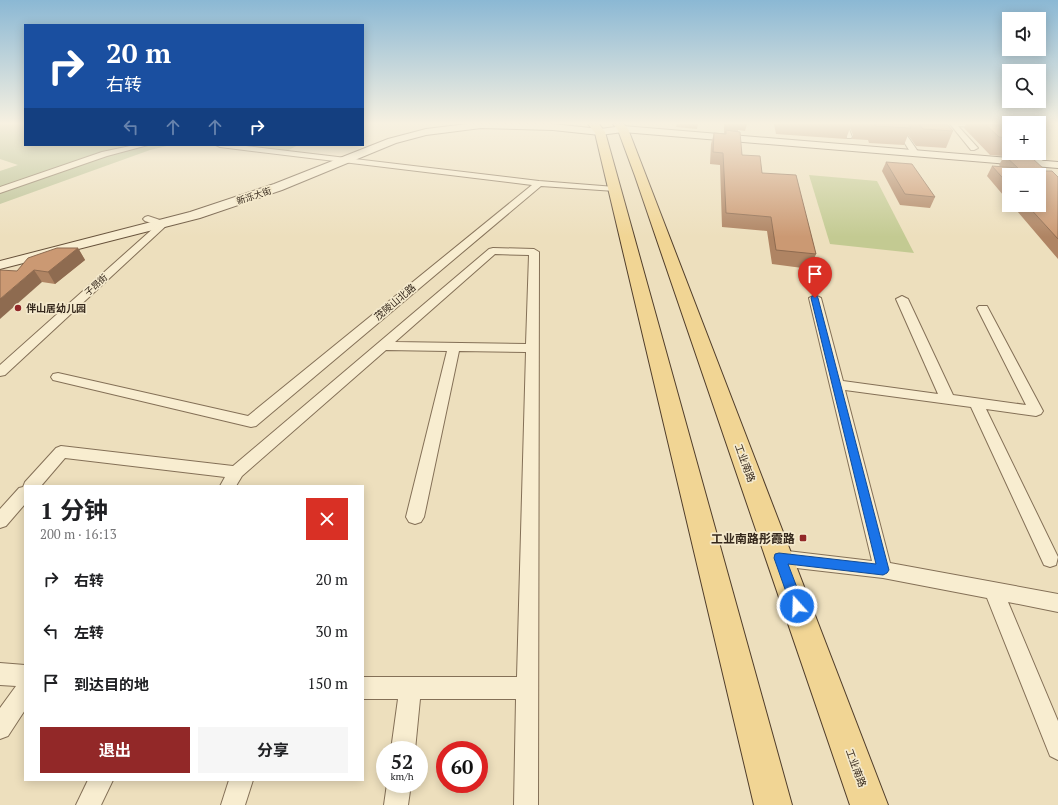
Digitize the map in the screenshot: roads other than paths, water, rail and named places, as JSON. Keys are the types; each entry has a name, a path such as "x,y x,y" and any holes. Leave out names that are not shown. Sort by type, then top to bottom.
{"main road":[{"name":"新泺大街","path":"0,254 148,219 232,193 319,162"},
{"name":"新泺大街","path":"0,265 163,224 278,187 341,162"},
{"path":"611,162 615,189 773,805"},
{"name":"工业南路","path":"620,162 779,558 869,805"},
{"path":"1014,162 1058,165"}],"street":[{"path":"0,190 83,162"},
{"path":"358,162 539,183 615,189"},
{"name":"茂陵山北路","path":"58,377 250,422 539,183"},
{"path":"148,219 163,224"},
{"name":"子昂街","path":"0,372 163,224"},
{"path":"229,485 236,472 493,251 534,252 526,805"},
{"path":"815,298 883,570"},
{"path":"902,299 948,400"},
{"path":"837,385 1036,411 983,308"},
{"path":"382,346 533,348"},
{"path":"415,516 454,347"},
{"path":"976,403 1050,559"},
{"path":"32,485 61,452 236,472"},
{"path":"0,521 24,494"},
{"path":"779,558 883,570 1058,603"},
{"path":"993,590 1058,748"},
{"path":"0,674 24,676"},
{"path":"364,688 527,688"},
{"path":"404,741 410,688"},
{"path":"0,728 24,692"},
{"path":"88,805 100,781"},
{"path":"233,805 241,781"},
{"path":"396,805 398,793"}],"place":[{"name":"伴山居幼儿园","path":"18,308"},
{"name":"工业南路彤霞路","path":"803,538"}]}
